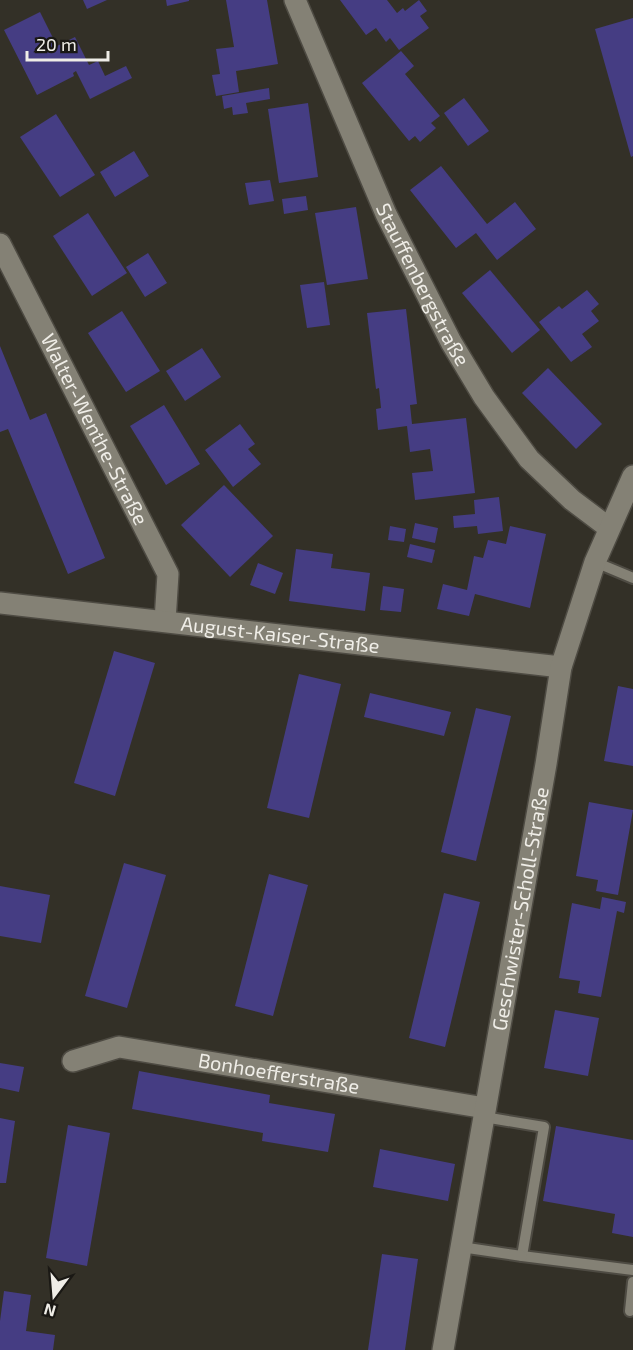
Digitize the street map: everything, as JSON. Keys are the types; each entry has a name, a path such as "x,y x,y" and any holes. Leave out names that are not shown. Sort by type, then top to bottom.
{"street":[{"name":"Stauffenbergstraße","path":"295,0 386,214 451,342 484,397 529,459 572,500 609,528"},
{"name":"Walter-Wenthe-Straße","path":"0,244 168,574 165,621"},
{"name":"Geschwister-Scholl-Straße","path":"443,1350 561,667 595,562 633,476"},
{"name":"August-Kaiser-Straße","path":"0,603 561,667"},
{"name":"Bonhoefferstraße","path":"73,1060 119,1047 484,1113"}],"lane":[{"path":"595,562 633,578"},
{"path":"484,1113 544,1127 522,1256"},
{"path":"461,1247 633,1270"},
{"path":"630,1311 633,1282"}],"building":[{"path":"83,0 107,0 87,9"},
{"path":"166,0 189,0 189,1 167,6"},
{"path":"226,0 267,0 278,64 236,71 239,92 216,96 212,75 220,74 216,49 234,47"},
{"path":"340,0 387,0 397,13 403,8 405,11 419,0 427,11 420,16 429,28 399,50 390,38 386,42 376,28 366,35"},
{"path":"40,12 57,46 75,37 89,65 98,61 105,76 126,66 132,78 90,99 76,71 73,73 74,76 37,95 4,30"},
{"path":"633,18 633,156 631,157 595,29"},
{"path":"401,51 414,66 405,74 440,116 431,123 436,128 420,142 415,136 409,141 362,83"},
{"path":"269,88 270,99 246,103 248,113 233,115 232,107 224,109 222,96"},
{"path":"464,98 489,131 468,146 444,113"},
{"path":"308,103 318,177 279,183 268,109"},
{"path":"56,114 95,175 60,197 20,137"},
{"path":"134,151 149,176 115,197 100,172"},
{"path":"441,166 487,224 515,202 536,229 497,260 476,233 456,248 410,190"},
{"path":"270,180 274,201 249,205 245,183"},
{"path":"306,196 308,210 284,214 282,199"},
{"path":"356,207 368,279 327,285 315,213"},
{"path":"88,213 127,273 92,296 53,236"},
{"path":"148,253 167,283 145,297 126,267"},
{"path":"490,270 540,330 512,353 462,293"},
{"path":"324,282 330,325 307,328 300,285"},
{"path":"587,290 599,304 591,311 599,321 582,334 592,347 571,362 539,322 559,306 562,309"},
{"path":"406,309 417,404 410,405 412,424 466,418 475,493 415,500 412,473 433,471 430,449 410,452 407,426 378,430 376,409 381,408 379,388 376,389 367,313"},
{"path":"122,311 160,371 126,392 88,333"},
{"path":"0,346 30,420 46,413 105,558 68,574 8,429 0,432"},
{"path":"202,348 221,377 185,401 166,371"},
{"path":"548,368 602,424 576,449 522,393"},
{"path":"164,405 200,464 166,485 130,426"},
{"path":"240,424 255,444 248,449 261,464 233,487 205,450"},
{"path":"224,485 273,536 230,577 181,525"},
{"path":"499,497 503,531 478,534 477,526 454,528 453,516 475,514 474,500"},
{"path":"415,523 438,528 435,543 412,538"},
{"path":"390,526 406,529 404,542 388,540"},
{"path":"510,526 546,534 530,608 475,594 469,616 437,609 443,584 467,590 474,556 483,558 488,540 506,544"},
{"path":"410,544 435,550 432,563 407,557"},
{"path":"296,549 333,554 331,568 370,573 365,611 289,601"},
{"path":"258,563 283,573 275,594 250,585"},
{"path":"383,586 404,589 401,612 380,610"},
{"path":"114,651 155,663 115,796 74,783"},
{"path":"299,674 341,684 309,818 267,808"},
{"path":"618,686 633,689 633,766 604,761"},
{"path":"370,693 451,712 444,736 364,717"},
{"path":"476,708 511,716 476,861 441,852"},
{"path":"589,802 633,810 618,895 596,891 598,880 576,876"},
{"path":"124,863 166,875 127,1008 85,996"},
{"path":"269,874 308,885 273,1016 235,1006"},
{"path":"0,886 50,895 41,943 0,936"},
{"path":"444,893 480,902 445,1047 409,1038"},
{"path":"602,897 626,902 624,913 617,911 601,997 578,993 580,981 559,978 572,903 600,909"},
{"path":"555,1010 599,1018 588,1076 544,1068"},
{"path":"0,1063 24,1067 19,1092 0,1088"},
{"path":"139,1071 270,1095 269,1103 335,1114 328,1152 262,1141 263,1133 132,1109"},
{"path":"0,1118 15,1121 6,1183 0,1183"},
{"path":"68,1125 110,1133 87,1266 46,1258"},
{"path":"556,1126 633,1140 633,1237 612,1233 615,1214 543,1201"},
{"path":"380,1149 455,1164 448,1201 373,1187"},
{"path":"382,1254 418,1259 405,1350 368,1350"},
{"path":"4,1291 31,1295 26,1331 55,1335 53,1350 0,1350 0,1321"}]}
